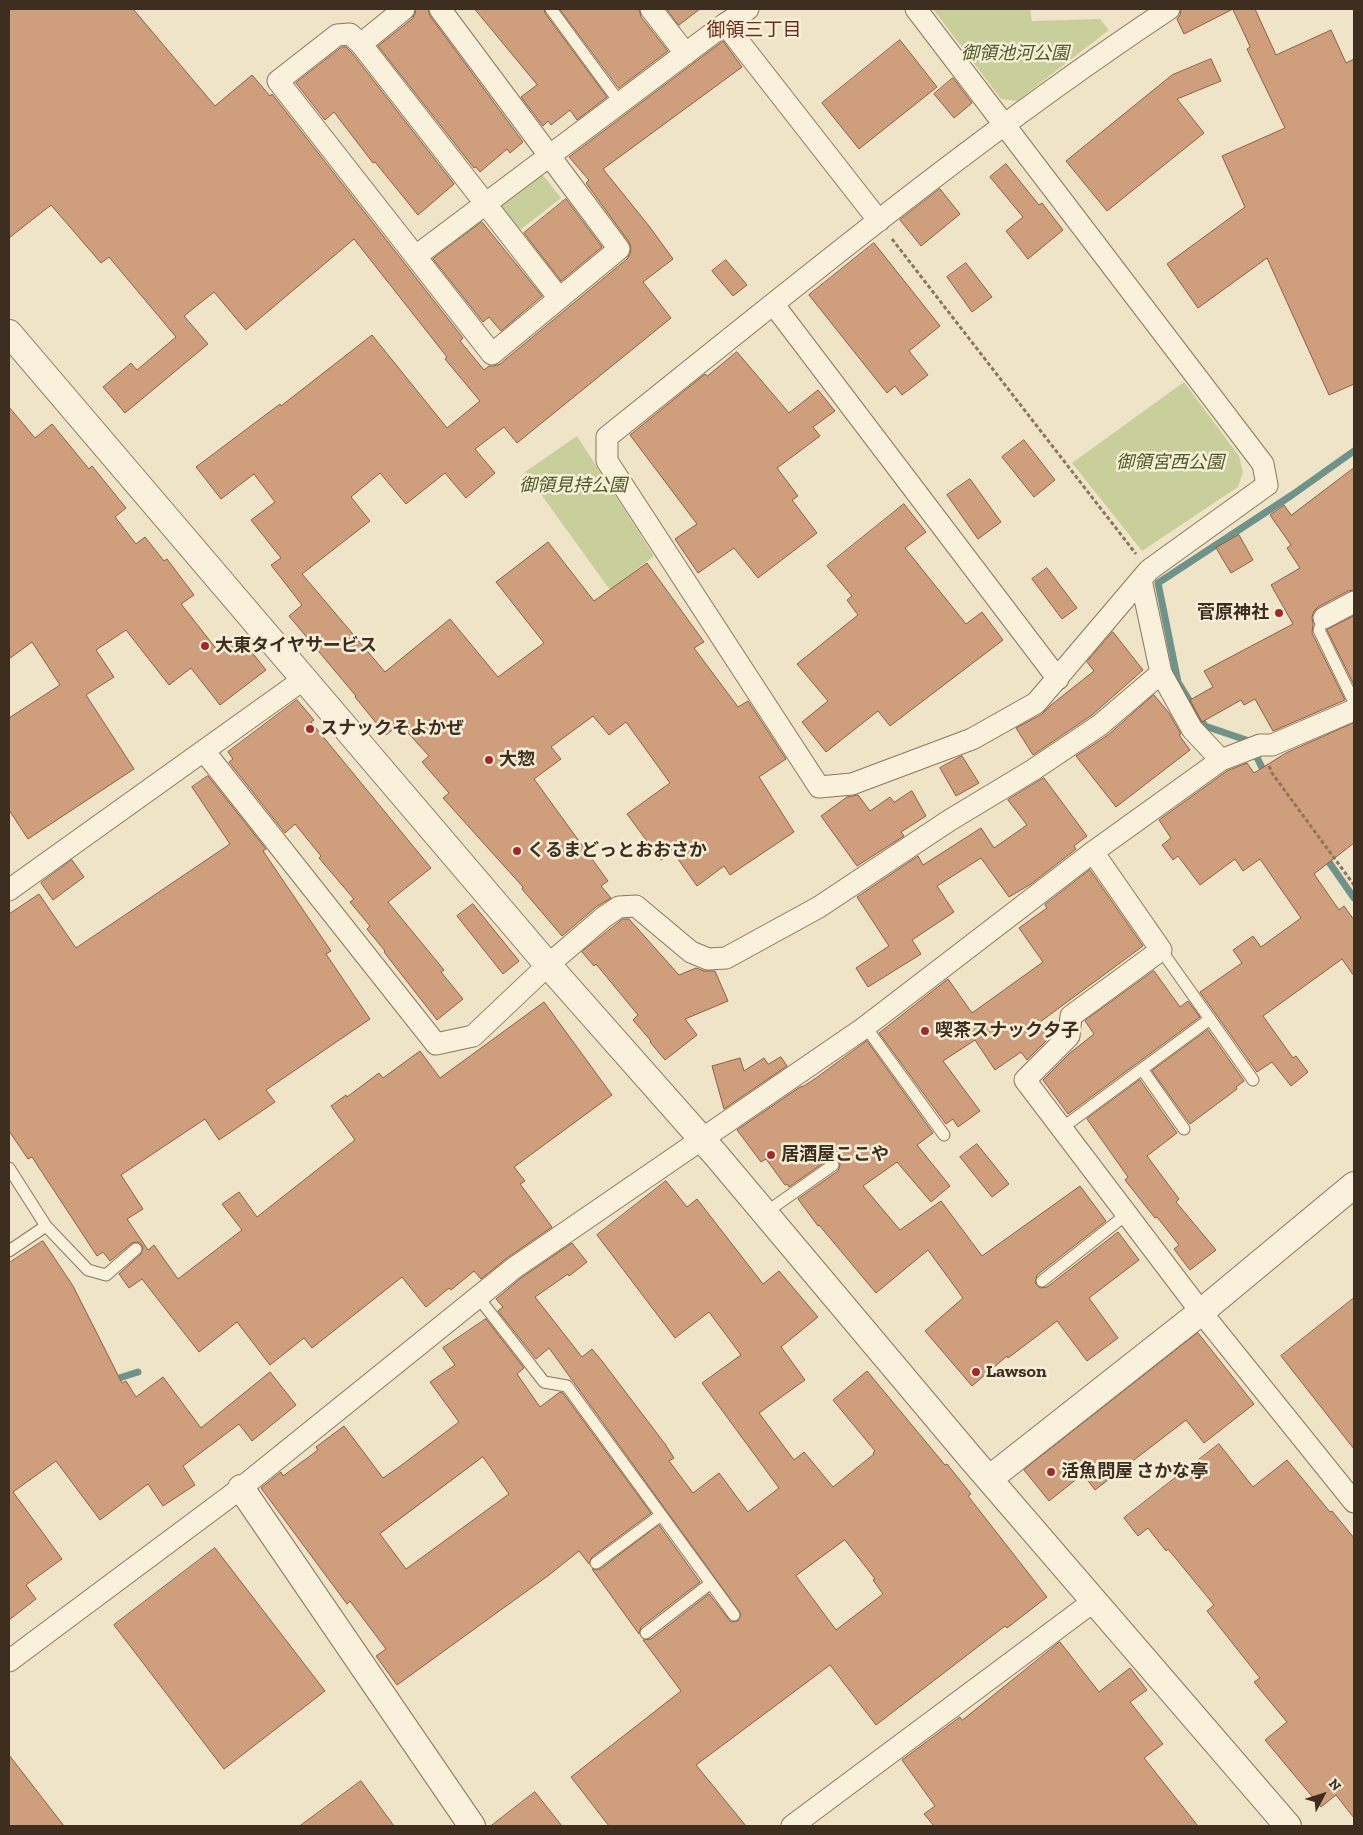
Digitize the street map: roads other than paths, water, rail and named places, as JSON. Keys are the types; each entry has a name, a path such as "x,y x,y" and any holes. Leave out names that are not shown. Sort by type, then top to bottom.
{"street":[{"path":"361,44 404,9"},
{"path":"440,9 551,155 619,249 492,354 278,81 337,35 350,34 361,44 487,203 559,298"},
{"path":"651,9 686,54"},
{"path":"416,256 725,24 748,9"},
{"path":"916,9 1004,125 1263,464 1267,485 1145,575 1036,703 972,739 852,784 819,786 607,462 608,436 879,221 1004,125 1169,9"},
{"path":"725,24 879,221"},
{"path":"774,305 1058,679"},
{"path":"9,333 548,965 703,1140 989,1479 1288,1826"},
{"path":"1145,575 1161,673 1192,729 1221,760"},
{"path":"1324,618 1354,602"},
{"path":"204,751 436,1044 473,1036 548,965 604,917 619,907 636,906 659,923 691,952 708,959 726,958 819,906 950,820 1033,770 1100,725 1161,673"},
{"path":"9,890 304,679"},
{"path":"12,1653 240,1488 514,1268 703,1140 865,1026 1092,852 1221,760 1253,748 1272,745 1354,710"},
{"path":"1092,852 1161,950 1071,1016 1069,1036 1025,1080 1201,1312 1354,1502"},
{"path":"989,1479 1201,1312 1354,1185"},
{"path":"240,1488 472,1826"},
{"path":"792,1826 1094,1601"}],"lane":[{"path":"551,9 620,103"},
{"path":"1324,618 1319,630 1354,702"},
{"path":"1161,950 1253,1080"},
{"path":"1062,1128 1210,1019"},
{"path":"865,1026 944,1135"},
{"path":"1142,1069 1184,1129"},
{"path":"765,1213 833,1165"},
{"path":"9,1168 46,1226 88,1270 106,1275 136,1249"},
{"path":"1042,1281 1127,1214"},
{"path":"9,1251 46,1226"},
{"path":"478,1297 544,1382 567,1386 734,1615"},
{"path":"596,1562 661,1515"},
{"path":"646,1633 711,1583"}],"waterway":[{"path":"1266,776 1249,741 1205,726 1178,682 1158,583 1292,495 1354,451"},
{"path":"1324,855 1354,898"},
{"path":"113,1380 138,1372"}],"place":[{"name":"菅原神社","path":"1279,613"},
{"name":"大東タイヤサービス","path":"205,646"},
{"name":"スナックそよかぜ","path":"310,729"},
{"name":"大惣","path":"489,760"},
{"name":"くるまどっとおおさか","path":"517,851"},
{"name":"喫茶スナック夕子","path":"925,1031"},
{"name":"居酒屋ここや","path":"771,1155"},
{"name":"Lawson","path":"976,1372"},
{"name":"活魚問屋 さかな亭","path":"1051,1472"}],"district":[{"name":"御領三丁目","path":"754,31"}],"park label":[{"name":"御領池河公園","path":"1015,54"},
{"name":"御領宮西公園","path":"1170,463"},
{"name":"御領見持公園","path":"573,486"}]}
